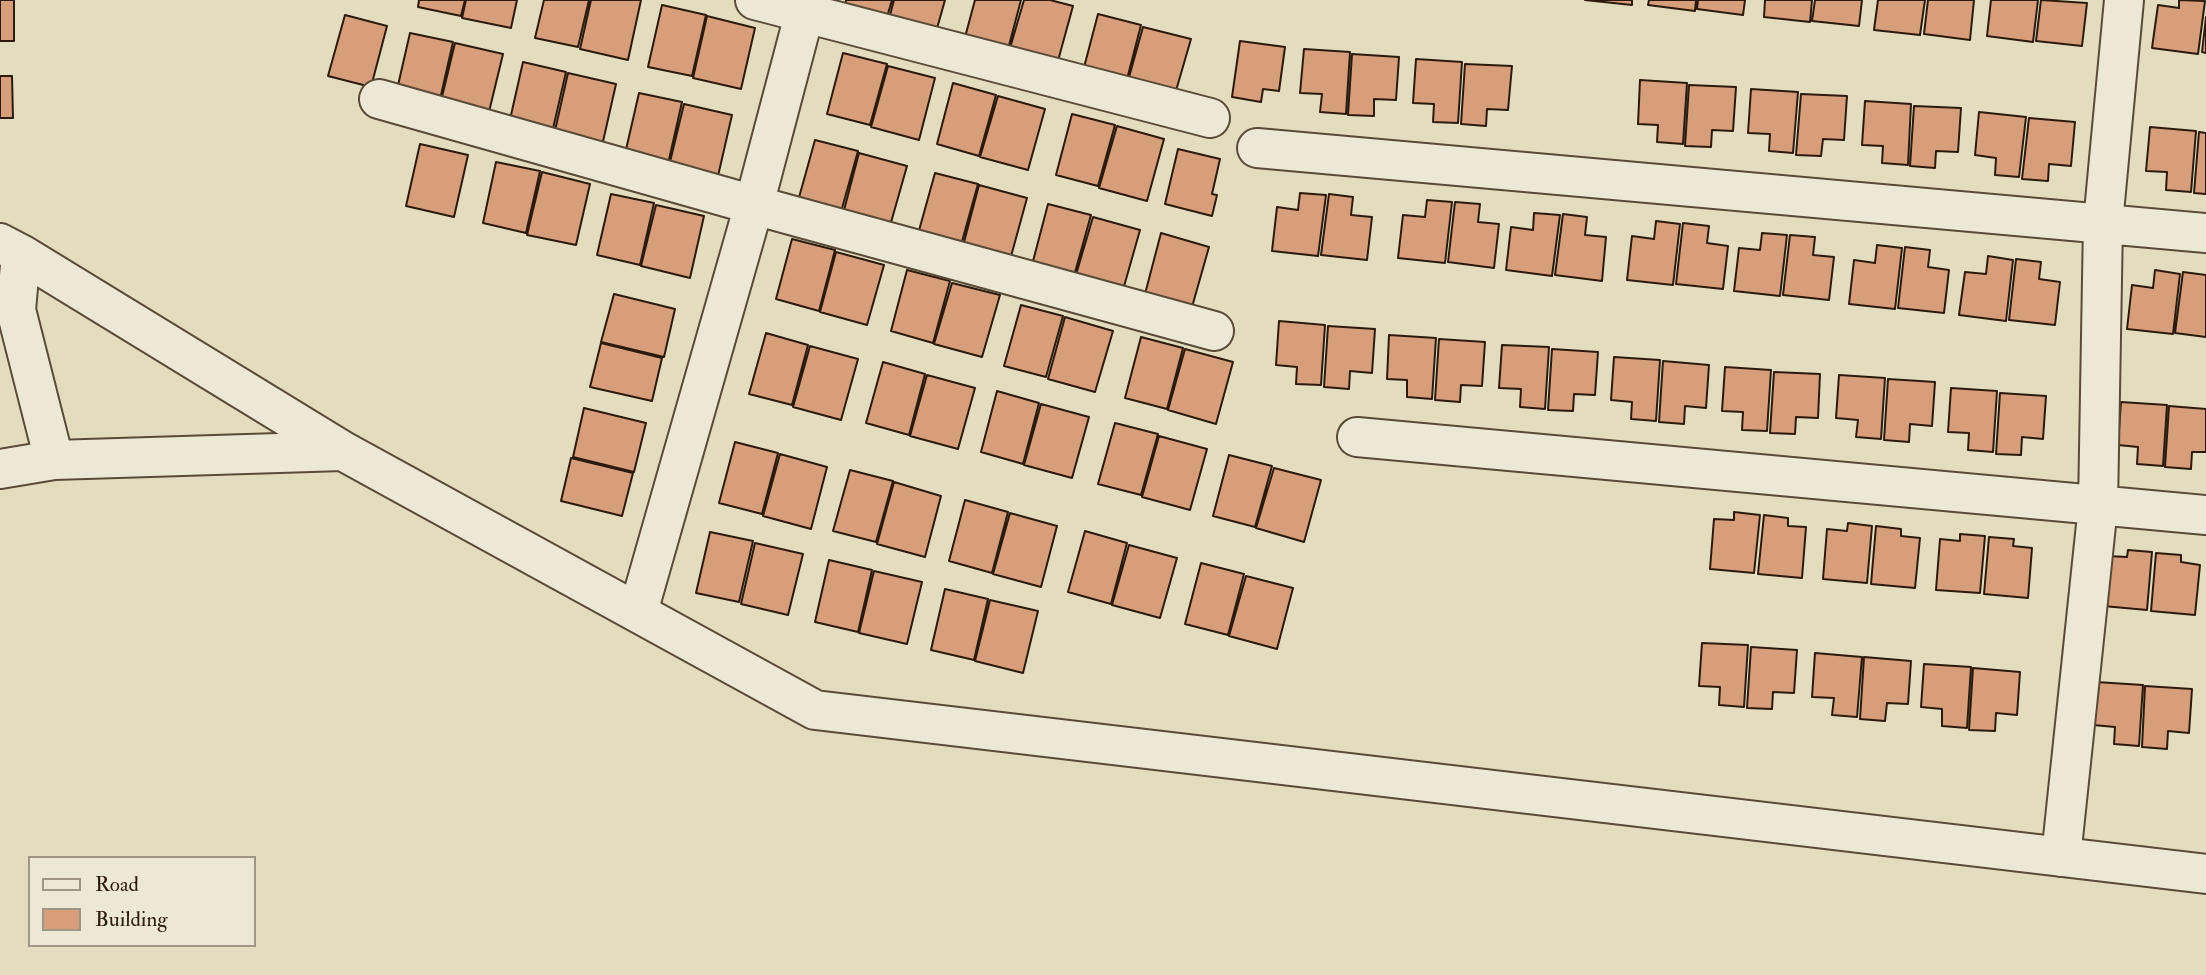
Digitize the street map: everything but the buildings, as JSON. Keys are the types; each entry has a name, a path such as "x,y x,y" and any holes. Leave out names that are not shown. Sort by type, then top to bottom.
{"street":[{"path":"755,0 807,6 1210,118"},
{"path":"2061,857 2098,506 2103,223 2124,0"},
{"path":"638,612 754,205 807,6"},
{"path":"379,99 1214,331"},
{"path":"1257,148 2206,233"},
{"path":"11,248 343,451 815,710 2206,874"},
{"path":"11,248 16,310 54,460"},
{"path":"1357,438 2206,515"},
{"path":"0,469 54,460 343,451"}]}
